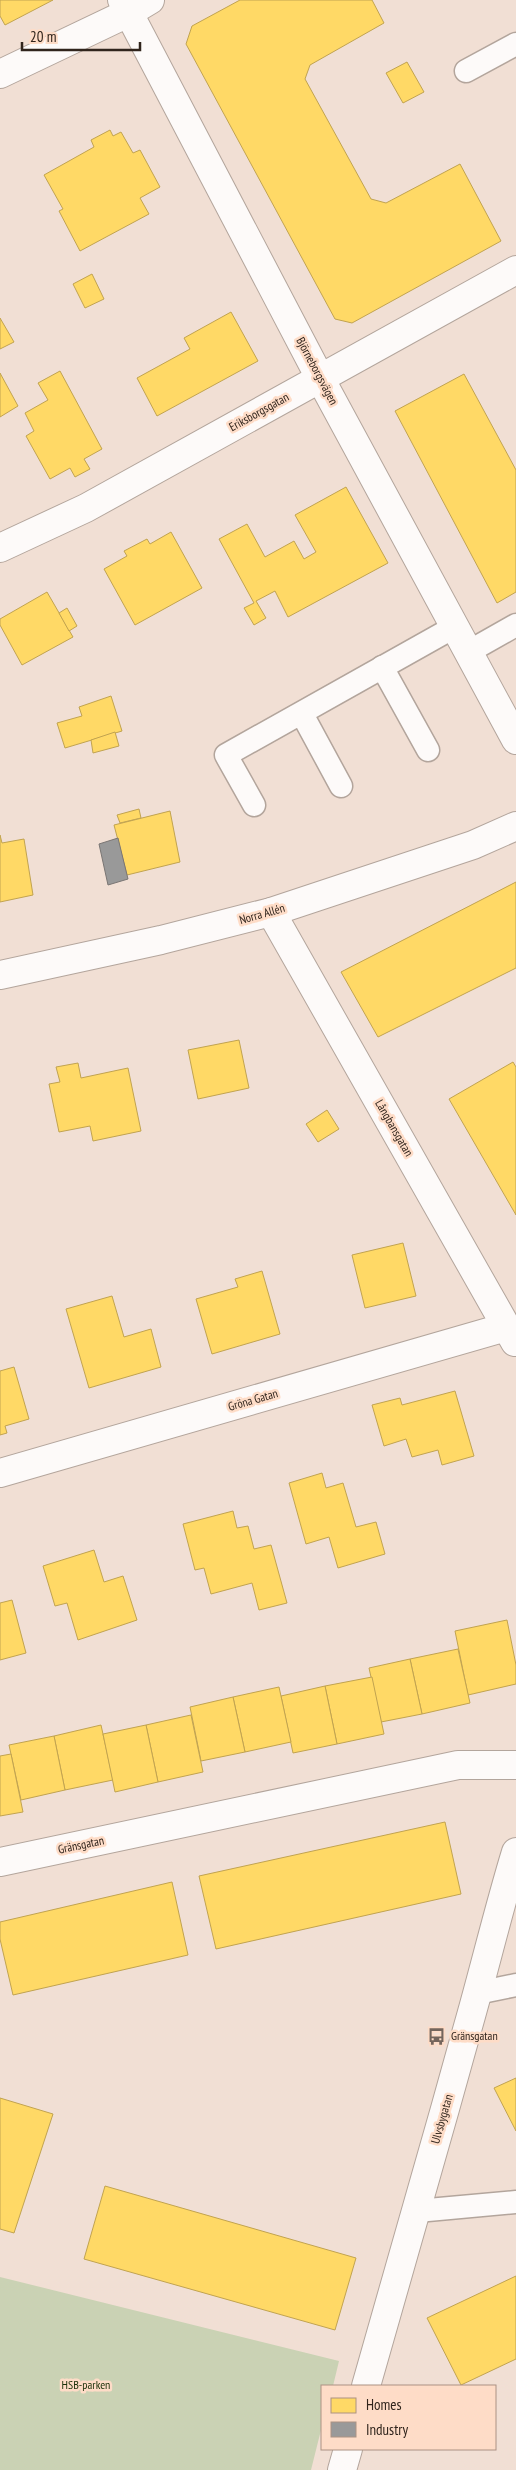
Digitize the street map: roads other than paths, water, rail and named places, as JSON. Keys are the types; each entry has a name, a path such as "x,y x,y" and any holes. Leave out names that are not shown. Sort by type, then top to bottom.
{"street":[{"path":"0,74 134,4"},
{"name":"Björneborgsvägen","path":"134,4 320,378 470,651 516,740"},
{"name":"Eriksborgsgatan","path":"0,548 86,508 516,270"},
{"name":"Norra Allén","path":"0,975 161,940 271,912 473,845 516,826"},
{"name":"Långbansgatan","path":"271,912 511,1336"},
{"name":"Gröna Gatan","path":"0,1473 511,1336"},
{"name":"Gränsgatan","path":"0,1862 458,1765 516,1765"},
{"name":"Ulvsbygatan","path":"366,2385 417,2211 496,1918 516,1852"},
{"path":"342,2470 348,2450"}],"lane":[{"path":"466,72 516,44"},
{"path":"470,651 516,625"},
{"path":"254,805 226,755 456,626"},
{"path":"382,667 428,750"},
{"path":"302,714 341,786"},
{"path":"477,1994 516,1985"},
{"path":"417,2211 516,2202"}],"place":[{"name":"Gränsgatan","path":"437,2036"}],"park label":[{"name":"HSB-parken","path":"86,2385"}]}
